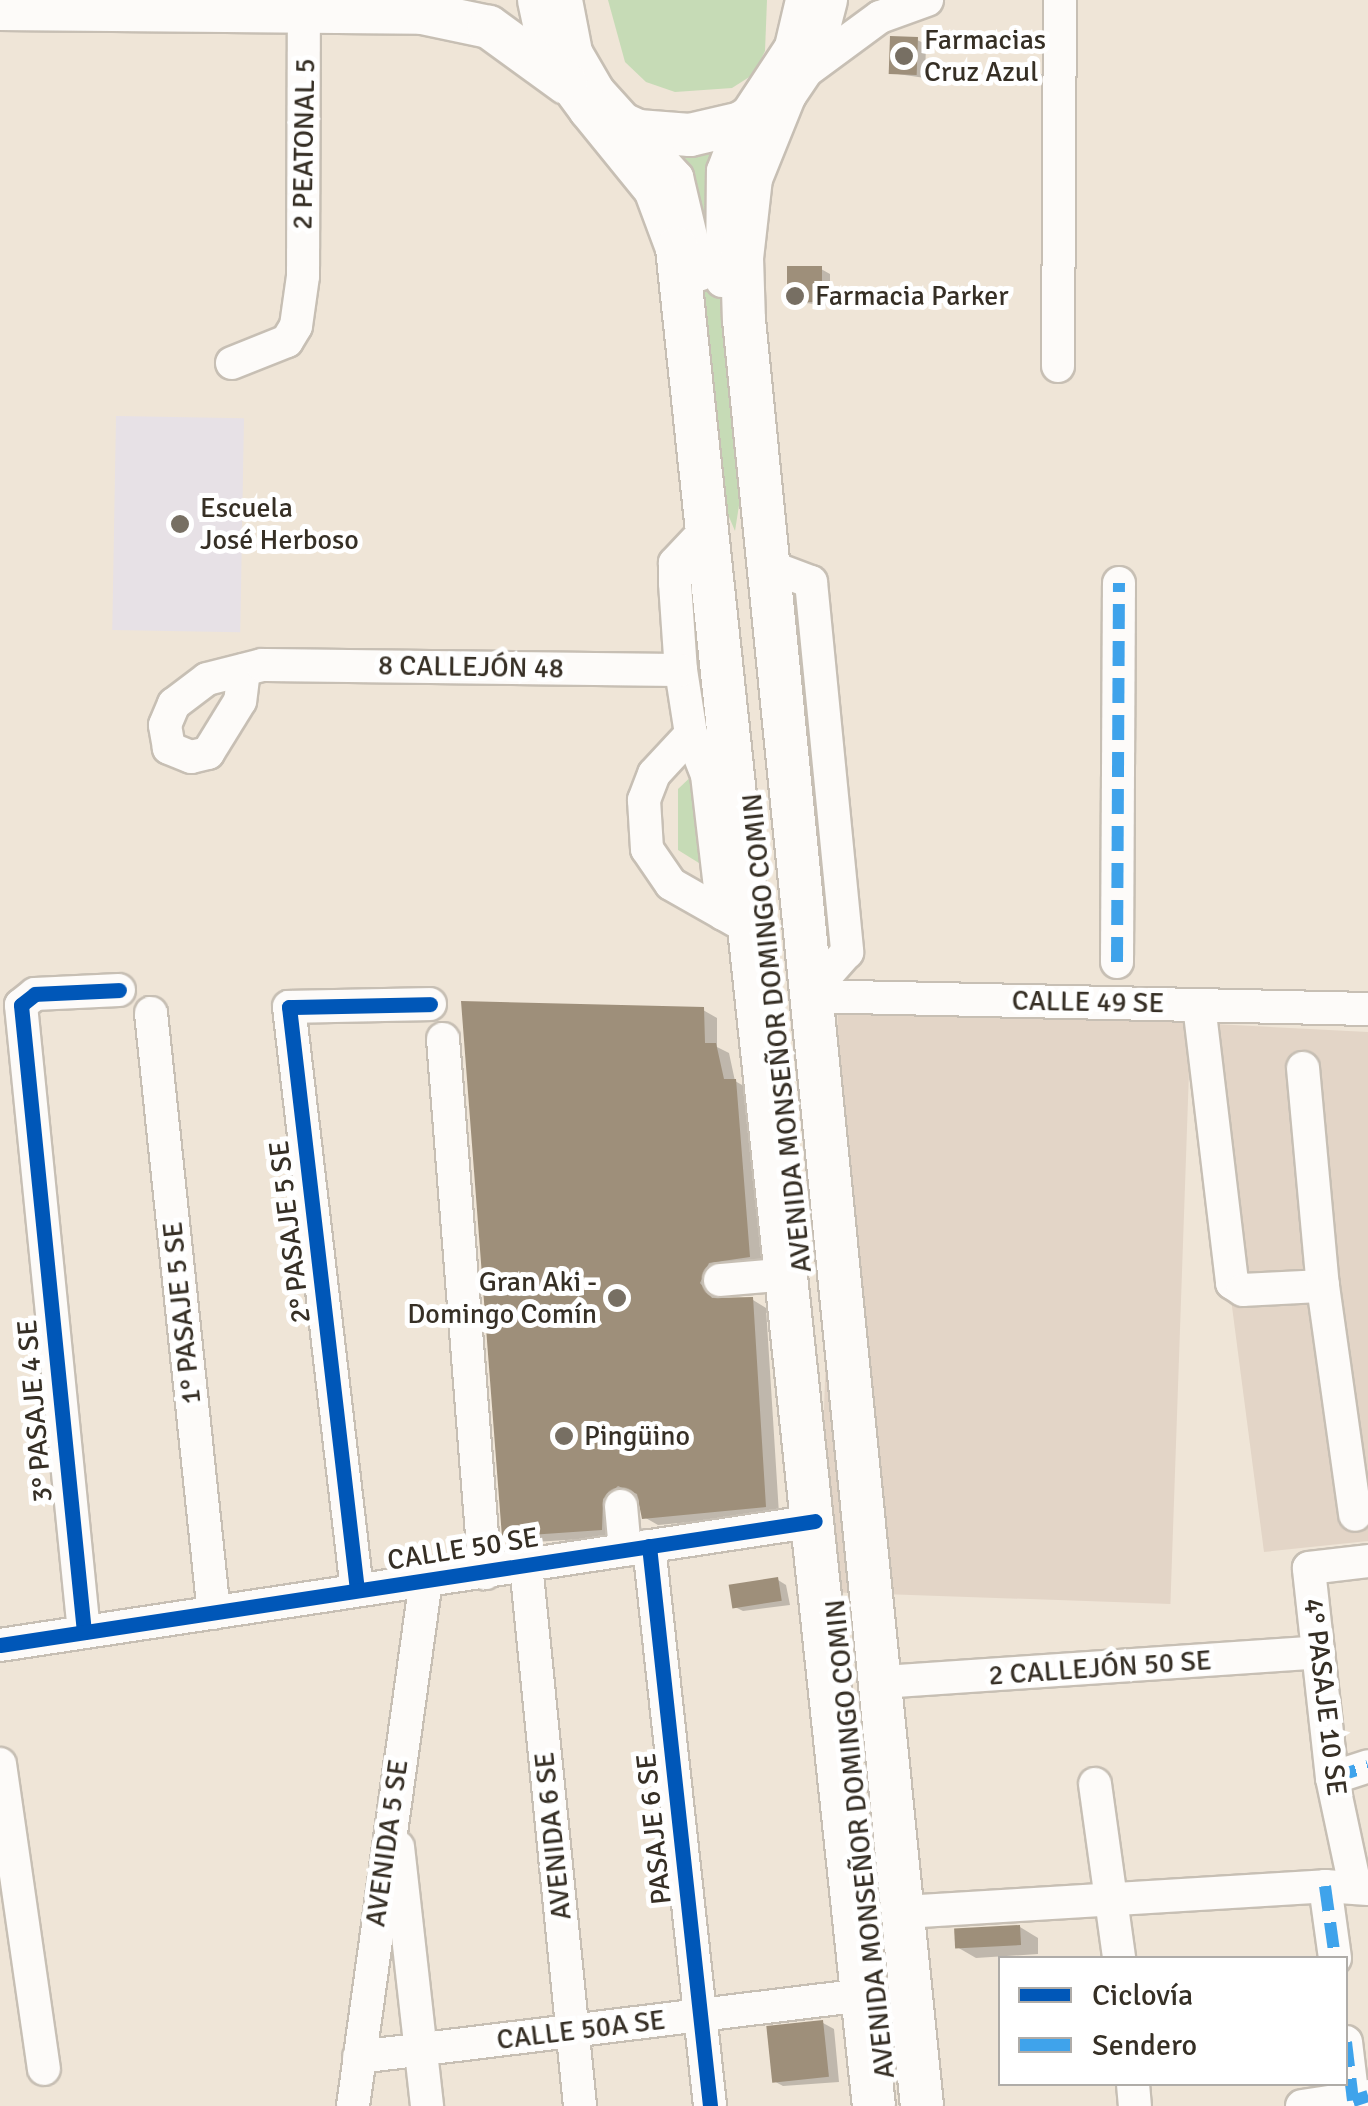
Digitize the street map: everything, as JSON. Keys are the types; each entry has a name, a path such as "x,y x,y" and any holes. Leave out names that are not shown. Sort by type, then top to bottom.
{"main road":[{"path":"539,0 546,41 578,96"},
{"name":"AVENIDA MONSEÑOR DOMINGO COMIN","path":"826,0 792,86 754,162 742,258 766,564 808,996 882,1682 922,2106"},
{"path":"0,8 422,12 475,20 578,96 638,130 690,136 741,122 792,86"},
{"name":"AVENIDA MONSEÑOR DOMINGO COMIN","path":"578,96 668,213 706,529 738,921 790,1274 874,2106"}],"street":[{"name":"AVENIDA MONSEÑOR DOMINGO COMIN","path":"566,0 576,52 598,90 677,177 697,248 887,2106"},
{"name":"AVENIDA MONSEÑOR DOMINGO COMIN","path":"802,0 785,58 741,122 723,171 719,248 908,2106"},
{"path":"792,86 880,16 927,0"},
{"path":"1058,366 1060,0"},
{"name":"2 PEATONAL 5","path":"232,363 294,334 303,276 304,12"},
{"name":"AVENIDA MONSEÑOR DOMINGO COMIN","path":"706,529 675,563 681,670 691,734 708,775 738,921"},
{"path":"1117,962 1119,584"},
{"name":"8 CALLEJÓN 48","path":"253,668 681,670"},
{"name":"AVENIDA MONSEÑOR DOMINGO COMIN","path":"691,734 654,774 643,832 654,866 671,884 738,921"},
{"name":"3° PASAJE 4 SE","path":"84,1632 21,1005 35,994 120,990"},
{"name":"CALLE 49 SE","path":"808,996 1368,1009"},
{"name":"2° PASAJE 5 SE","path":"357,1590 289,1007 430,1004"},
{"path":"1199,1005 1232,1283 1243,1290 1323,1286"},
{"name":"1° PASAJE 5 SE","path":"150,1013 214,1612"},
{"path":"442,1039 484,1573"},
{"path":"1303,1068 1323,1286 1355,1515"},
{"path":"720,1280 790,1274"},
{"name":"PASAJE 6 SE","path":"620,1506 637,1548 710,2106"},
{"name":"CALLE 50 SE","path":"0,1645 815,1522"},
{"name":"4° PASAJE 10 SE","path":"1334,1956 1350,1887 1332,1778 1309,1568 1368,1561"},
{"name":"AVENIDA 6 SE","path":"526,1565 580,2106"},
{"name":"AVENIDA 5 SE","path":"353,2106 392,1794 426,1580"},
{"name":"2 CALLEJÓN 50 SE","path":"882,1682 1318,1652"},
{"path":"0,1764 44,2069"},
{"path":"1332,1778 1368,1766"},
{"path":"1096,1784 1119,1956"},
{"path":"392,1794 428,2106"},
{"path":"904,1912 1350,1887"},
{"name":"CALLE 50A SE","path":"359,2057 863,1995"},
{"path":"1302,2106 1361,2098 1348,2049"}],"shaded area":[{"name":"Escuela José Herboso","path":"116,416 244,418 240,632 112,630"},
{"path":"838,1008 1191,1020 1170,1604 818,1592"},
{"path":"1195,1023 1368,1032 1368,1541 1264,1552"}],"green space":[{"path":"608,0 767,0 765,51 754,74 732,88 675,92 646,82 625,62"},
{"path":"733,152 720,268 740,499 735,531 724,505 700,261 654,158"},
{"path":"697,771 707,868 678,850 678,789"}],"building":[{"name":"Farmacias Cruz Azul","path":"890,36 918,37 917,75 889,74"},
{"path":"787,266 822,266 822,302 787,302"},
{"name":"Gran Aki - Domingo Comín","path":"461,1001 704,1007 705,1043 716,1043 724,1079 736,1079 750,1257 709,1263 700,1283 712,1298 753,1297 766,1507 642,1519 637,1494 618,1486 603,1499 602,1530 502,1537"},
{"path":"778,1577 782,1601 732,1609 729,1585"},
{"path":"1020,1925 1021,1945 955,1948 954,1928"},
{"path":"823,2020 829,2077 772,2083 766,2026"}],"marked path":[{"path":"1117,962 1119,583"},
{"path":"1332,1778 1368,1766"},
{"path":"1325,1886 1335,1956"},
{"path":"1348,2059 1353,2101 1368,2096"}],"cycle path":[{"path":"84,1632 21,1005 35,994 119,990"},
{"path":"357,1590 289,1007 430,1004"},
{"path":"0,1645 815,1521"},
{"path":"649,1546 710,2106"}],"place":[{"name":"Farmacias Cruz Azul","path":"904,56"},
{"name":"Farmacia Parker","path":"795,296"},
{"name":"Escuela José Herboso","path":"180,524"},
{"name":"Gran Aki - Domingo Comín","path":"617,1298"},
{"name":"Pingüino","path":"564,1436"}]}
